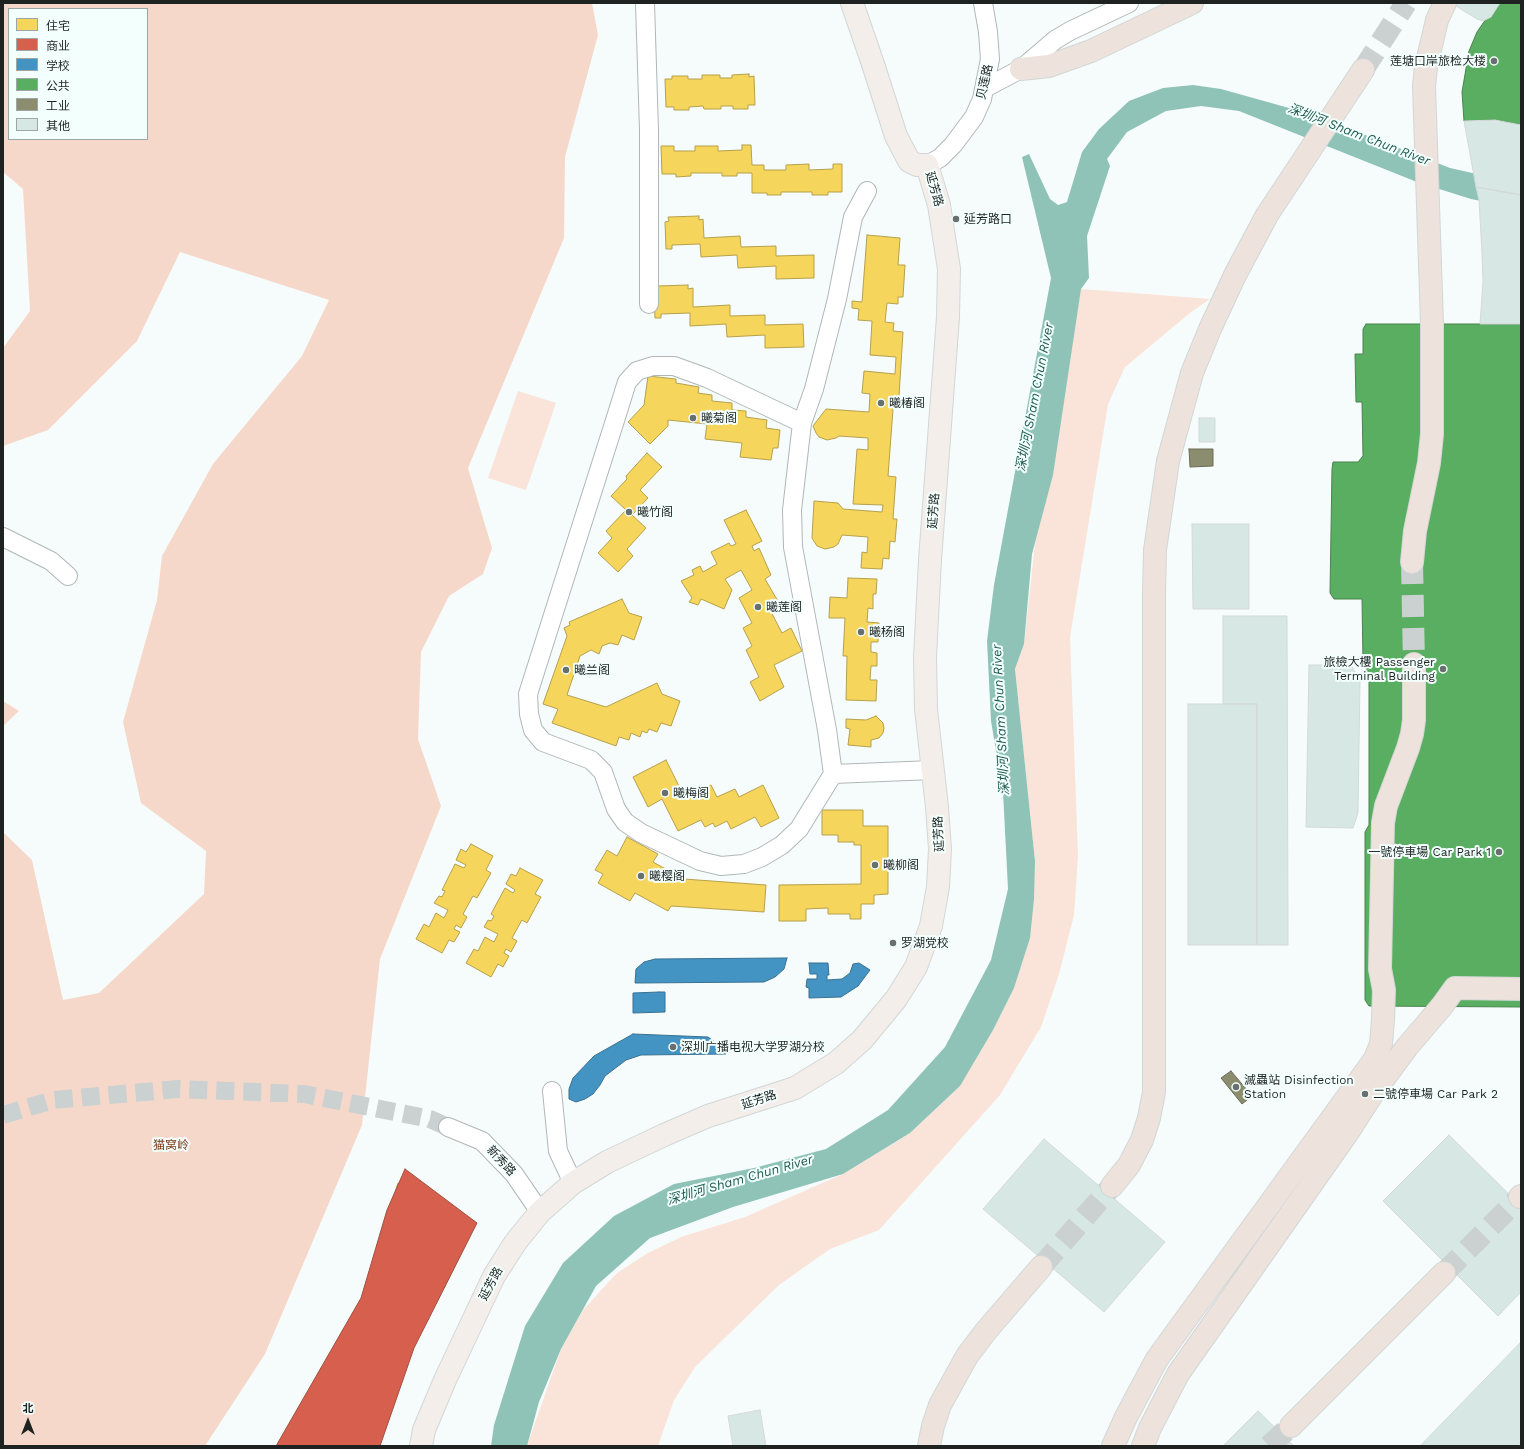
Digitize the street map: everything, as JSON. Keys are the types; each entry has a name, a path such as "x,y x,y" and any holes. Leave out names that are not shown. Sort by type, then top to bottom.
{"highway":[{"path":"1021,69 1049,66 1092,51 1192,3"},
{"path":"1412,562 1415,531 1431,446 1432,324 1424,86 1426,67 1436,26 1446,3"},
{"path":"1112,1186 1129,1165 1142,1140 1149,1118 1154,1092 1155,550 1168,461 1195,366 1235,275 1267,215 1363,70"},
{"path":"1113,1446 1126,1417 1157,1359 1375,1059 1381,1044 1384,990 1380,969 1383,823 1386,806 1412,734 1414,720 1414,664"},
{"path":"1146,1437 1178,1374 1348,1132 1373,1093 1407,1047 1442,1006 1455,988 1521,989"},
{"path":"929,1446 933,1426 940,1405 967,1356 986,1331 1041,1267"},
{"path":"1291,1426 1444,1273"}],"main road":[{"name":"延芳路","path":"421,1446 424,1430 445,1380 494,1276 515,1243 540,1212 572,1183 607,1162 708,1116 795,1088 836,1063 862,1040 896,999 916,967 931,926 938,887 940,849 926,709 925,657 930,560 948,317 949,269 939,205 927,165 917,165 909,160 898,142 852,3"}],"street":[{"path":"645,3 649,131 649,304"},
{"name":"贝莲路","path":"927,165 940,158 953,145 974,117 982,99 990,59 988,32 983,3"},
{"path":"985,88 1021,69 1055,40 1070,31 1129,3"},
{"path":"802,423 707,378 674,366 653,366 637,371 627,382 528,694 529,714 533,730 543,742 591,760 603,772 616,808 625,822 641,834 693,858 721,866 744,864 762,857 782,845 799,829 832,774 827,730 793,547 792,510 802,423 814,389 837,300 853,217 867,191"},
{"path":"3,537 51,561 68,576"},
{"path":"832,774 933,770"},
{"path":"552,1091 558,1151 572,1183"},
{"name":"新秀路","path":"448,1127 482,1141 514,1174 540,1212"}],"shaded area":[{"path":"1081,289 1210,299 1191,312 1125,367 1108,404 1070,637 1078,856 1074,915 1059,974 1041,1027 1000,1095 879,1230 830,1249 779,1285 695,1367 674,1400 658,1446 527,1446 561,1349 583,1310 617,1273 648,1253 681,1237 745,1217 843,1174 909,1134 960,1086 1035,861 1015,669 1024,644 1035,544"},
{"path":"518,391 556,403 526,490 488,478"}],"green space":[{"name":"猫窝岭","path":"3,3 592,3 598,35 565,157 564,238 468,468 492,548 483,574 449,596 421,652 418,739 441,806 380,959 362,1125 265,1354 205,1446 3,1446 3,832 32,860 63,1000 99,993 204,894 206,851 141,803 123,722 157,600 162,556 213,464 302,356 329,300 180,252 137,341 48,430 3,446 3,348 30,311 23,189 3,172"},
{"path":"3,701 19,711 3,726"}],"water":[{"name":"深圳河 Sham Chun River","path":"1193,85 1221,89 1314,115 1450,168 1508,181 1521,209 1471,199 1417,182 1239,111 1201,106 1166,111 1127,132 1107,159 1110,166 1087,236 1089,278 1081,289 1053,475 1032,554 1024,644 1015,669 1035,861 1034,899 1030,938 1014,988 993,1030 960,1086 910,1133 843,1174 733,1207 650,1238 596,1286 561,1349 539,1402 527,1446 491,1446 494,1425 525,1326 563,1263 614,1216 674,1184 754,1168 826,1149 888,1110 945,1047 991,960 1008,889 1003,792 991,721 987,641 994,585 1051,278 1022,157 1029,154 1050,199 1058,205 1067,202 1082,152 1099,129 1129,101 1163,88"}],"building: 住宅":[{"path":"749,74 749,77 754,76 755,105 748,105 748,109 733,109 733,106 721,106 721,109 704,109 703,106 689,107 689,110 674,110 674,107 666,107 665,79 672,79 672,76 688,76 688,79 702,79 702,75 720,75 720,78 732,78 732,75"},
{"path":"742,145 751,145 752,165 764,165 764,170 786,170 786,165 809,164 809,170 833,169 833,164 842,164 842,192 828,192 828,195 812,195 812,192 781,192 781,195 767,195 767,193 752,193 752,173 737,173 737,176 722,176 722,173 691,173 691,176 676,177 676,174 662,174 661,146 674,146 674,151 695,151 695,146 718,146 718,151 742,150"},
{"path":"699,216 699,220 703,219 704,238 740,236 741,247 776,246 776,256 814,255 814,278 776,279 776,266 738,268 737,255 701,257 700,244 672,245 672,249 666,249 665,222 669,221 668,217"},
{"name":"曦椿阁","path":"867,235 900,238 898,265 905,265 903,297 898,297 898,304 887,303 885,322 894,323 893,331 903,332 899,396 894,396 888,476 896,477 893,519 897,519 895,542 890,541 889,559 883,558 882,569 861,568 862,552 867,553 868,537 842,535 838,544 834,547 825,549 817,546 812,538 814,501 838,503 843,509 882,512 883,505 853,504 857,449 868,450 868,438 839,436 827,440 819,437 813,426 826,409 869,412 870,394 862,393 864,371 895,374 896,357 870,355 872,321 858,320 859,309 852,308 852,301 862,302"},
{"path":"688,285 688,289 693,288 693,307 730,305 730,316 765,315 765,325 803,324 804,347 765,348 765,335 727,337 726,324 690,326 690,313 661,314 661,318 655,318 654,291 658,286"},
{"name":"曦菊阁","path":"648,376 676,379 676,383 699,387 698,393 712,395 712,401 732,403 732,410 746,411 746,417 767,420 766,428 780,430 778,448 773,448 771,460 740,457 742,443 705,439 707,424 668,420 668,426 650,444 628,422 644,405"},
{"name":"曦竹阁","path":"647,453 662,467 640,490 648,498 632,515 646,528 627,549 633,556 618,572 598,553 612,538 606,531 626,510 611,496 627,479 626,476"},
{"name":"曦莲阁","path":"746,510 762,541 752,546 754,551 759,548 771,575 765,579 779,603 769,608 782,633 791,628 802,651 774,665 784,687 760,701 750,682 759,677 746,650 752,646 743,628 752,623 739,598 752,590 741,570 725,579 732,590 724,609 701,599 698,605 689,602 692,598 681,581 694,575 692,570 700,566 703,572 717,564 711,552 729,543 731,546 736,544 724,520"},
{"name":"曦杨阁","path":"848,578 877,579 876,594 873,594 873,609 868,608 867,622 879,623 878,642 871,642 871,652 877,653 877,666 871,666 870,680 877,680 876,701 846,700 847,656 843,656 845,618 829,618 830,597 847,598"},
{"name":"曦兰阁","path":"622,599 629,613 642,617 634,640 622,635 618,645 610,643 602,646 599,654 591,650 580,656 567,695 606,707 657,683 662,694 680,701 671,726 661,723 657,732 649,729 647,733 642,731 640,737 631,733 629,740 619,737 616,746 552,723 558,709 543,704 567,636 564,628 570,625 569,622"},
{"path":"876,716 883,723 884,728 883,733 879,738 871,740 871,747 848,745 850,729 846,728 846,719 866,720"},
{"name":"曦梅阁","path":"666,760 681,790 686,788 690,796 711,785 717,797 735,789 739,797 763,785 779,818 761,827 755,817 731,829 727,821 715,827 713,823 705,827 701,820 678,831 662,799 648,807 633,777"},
{"name":"曦柳阁","path":"822,810 863,810 863,826 888,826 888,894 874,895 874,904 861,904 861,919 850,919 850,914 828,914 828,908 806,909 806,921 779,921 779,885 861,884 861,845 854,845 854,842 838,842 838,835 822,835"},
{"name":"曦樱阁","path":"627,837 658,854 653,862 684,879 766,885 764,912 671,906 668,911 635,893 630,901 598,883 603,874 595,870 607,850 617,856"},
{"path":"471,844 493,856 486,870 491,873 477,898 473,896 463,914 467,917 461,928 456,925 454,929 460,932 454,942 449,940 442,953 416,939 424,924 429,927 436,913 444,918 448,910 434,903 439,896 442,897 445,891 442,890 455,864 464,868 466,865 456,860 461,849 466,852"},
{"path":"520,868 543,880 535,894 541,897 527,923 522,920 512,938 517,941 511,952 506,949 504,953 509,956 503,967 498,964 491,977 466,963 474,949 478,951 485,937 494,942 498,934 484,927 488,920 491,921 494,916 491,914 505,888 513,893 515,890 506,884 511,874 516,876"},
{"path":"404,1177 420,1182 411,1213 417,1215 415,1224 419,1225 417,1232 413,1231 407,1252 416,1254 409,1275 403,1273 399,1287 395,1285 391,1299 372,1294 373,1289 367,1287 374,1264 383,1266 387,1253 379,1251 389,1217 397,1219 399,1210 390,1208 398,1183 402,1184"},
{"path":"358,1321 384,1334 373,1354 378,1356 366,1379 361,1377 350,1398 326,1386 336,1366 328,1362 341,1336 348,1339"},
{"path":"308,1419 331,1433 323,1446 294,1446 287,1442 296,1424"}],"building: 商业":[{"path":"405,1169 477,1223 414,1348 380,1446 276,1446 361,1298 387,1210"}],"building: 学校":[{"path":"787,958 784,969 775,977 764,982 635,983 636,969 644,962 655,959"},
{"path":"809,963 828,963 829,975 827,975 827,980 842,979 850,973 853,964 859,963 870,970 858,986 841,997 809,998 809,988 806,987 807,979 817,979 817,974 810,974"},
{"path":"665,992 665,1012 633,1013 633,993"},
{"path":"633,1034 708,1037 726,1050 726,1054 641,1055 626,1060 605,1076 593,1094 585,1099 576,1102 569,1099 569,1089 573,1078 594,1056"}],"building: 公共":[{"name":"莲塘口岸旅检大楼","path":"1497,3 1521,3 1521,125 1495,120 1464,121 1462,92 1469,51 1477,32"},
{"name":"旅檢大樓 Passenger Terminal Building","path":"1366,324 1521,324 1521,1007 1369,1006 1365,1000 1365,832 1369,825 1369,675 1363,663 1362,599 1334,599 1330,593 1333,462 1358,462 1363,456 1362,402 1356,402 1355,354 1363,354 1363,329"}],"building: 工业":[{"path":"1189,449 1213,449 1213,466 1190,467"},
{"name":"滅蟲站 Disinfection Station","path":"1231,1071 1252,1096 1242,1104 1221,1078"}],"building: 其他":[{"path":"1451,3 1500,3 1491,17 1483,21"},
{"path":"1495,120 1521,125 1521,195 1476,187 1464,121"},
{"path":"1476,187 1521,195 1521,324 1480,324 1483,282 1479,200"},
{"path":"1199,418 1215,418 1215,442 1199,442"},
{"path":"1192,524 1249,524 1249,609 1193,609"},
{"path":"1223,616 1287,616 1288,945 1257,945 1257,704 1223,704"},
{"path":"1309,665 1351,665 1360,680 1358,813 1353,828 1306,827"},
{"path":"1188,704 1257,704 1257,945 1188,945"},
{"path":"1449,1135 1521,1206 1521,1292 1498,1316 1383,1201"},
{"path":"1044,1139 1165,1242 1104,1312 983,1209"},
{"path":"1521,1342 1521,1442 1517,1446 1420,1446"},
{"path":"760,1410 766,1446 733,1446 728,1416"},
{"path":"1258,1411 1294,1446 1223,1446"}],"tunnel":[{"path":"1363,70 1406,3"},
{"path":"1412,562 1414,664"},
{"path":"3,1115 53,1100 178,1089 304,1094 430,1119 448,1127"},
{"path":"1041,1267 1112,1186"},
{"path":"1444,1273 1520,1197"},
{"path":"1269,1446 1291,1426"}],"place":[{"name":"莲塘口岸旅检大楼","path":"1494,61"},
{"name":"延芳路口","path":"956,219"},
{"name":"曦椿阁","path":"881,403"},
{"name":"曦菊阁","path":"693,418"},
{"name":"曦竹阁","path":"629,512"},
{"name":"曦莲阁","path":"758,607"},
{"name":"曦杨阁","path":"861,632"},
{"name":"旅檢大樓 Passenger Terminal Building","path":"1443,669"},
{"name":"曦兰阁","path":"566,670"},
{"name":"曦梅阁","path":"665,793"},
{"name":"一號停車場 Car Park 1","path":"1499,852"},
{"name":"曦柳阁","path":"875,865"},
{"name":"曦樱阁","path":"641,876"},
{"name":"罗湖党校","path":"893,943"},
{"name":"深圳广播电视大学罗湖分校","path":"673,1047"},
{"name":"滅蟲站 Disinfection Station","path":"1236,1087"},
{"name":"二號停車場 Car Park 2","path":"1365,1094"}]}
